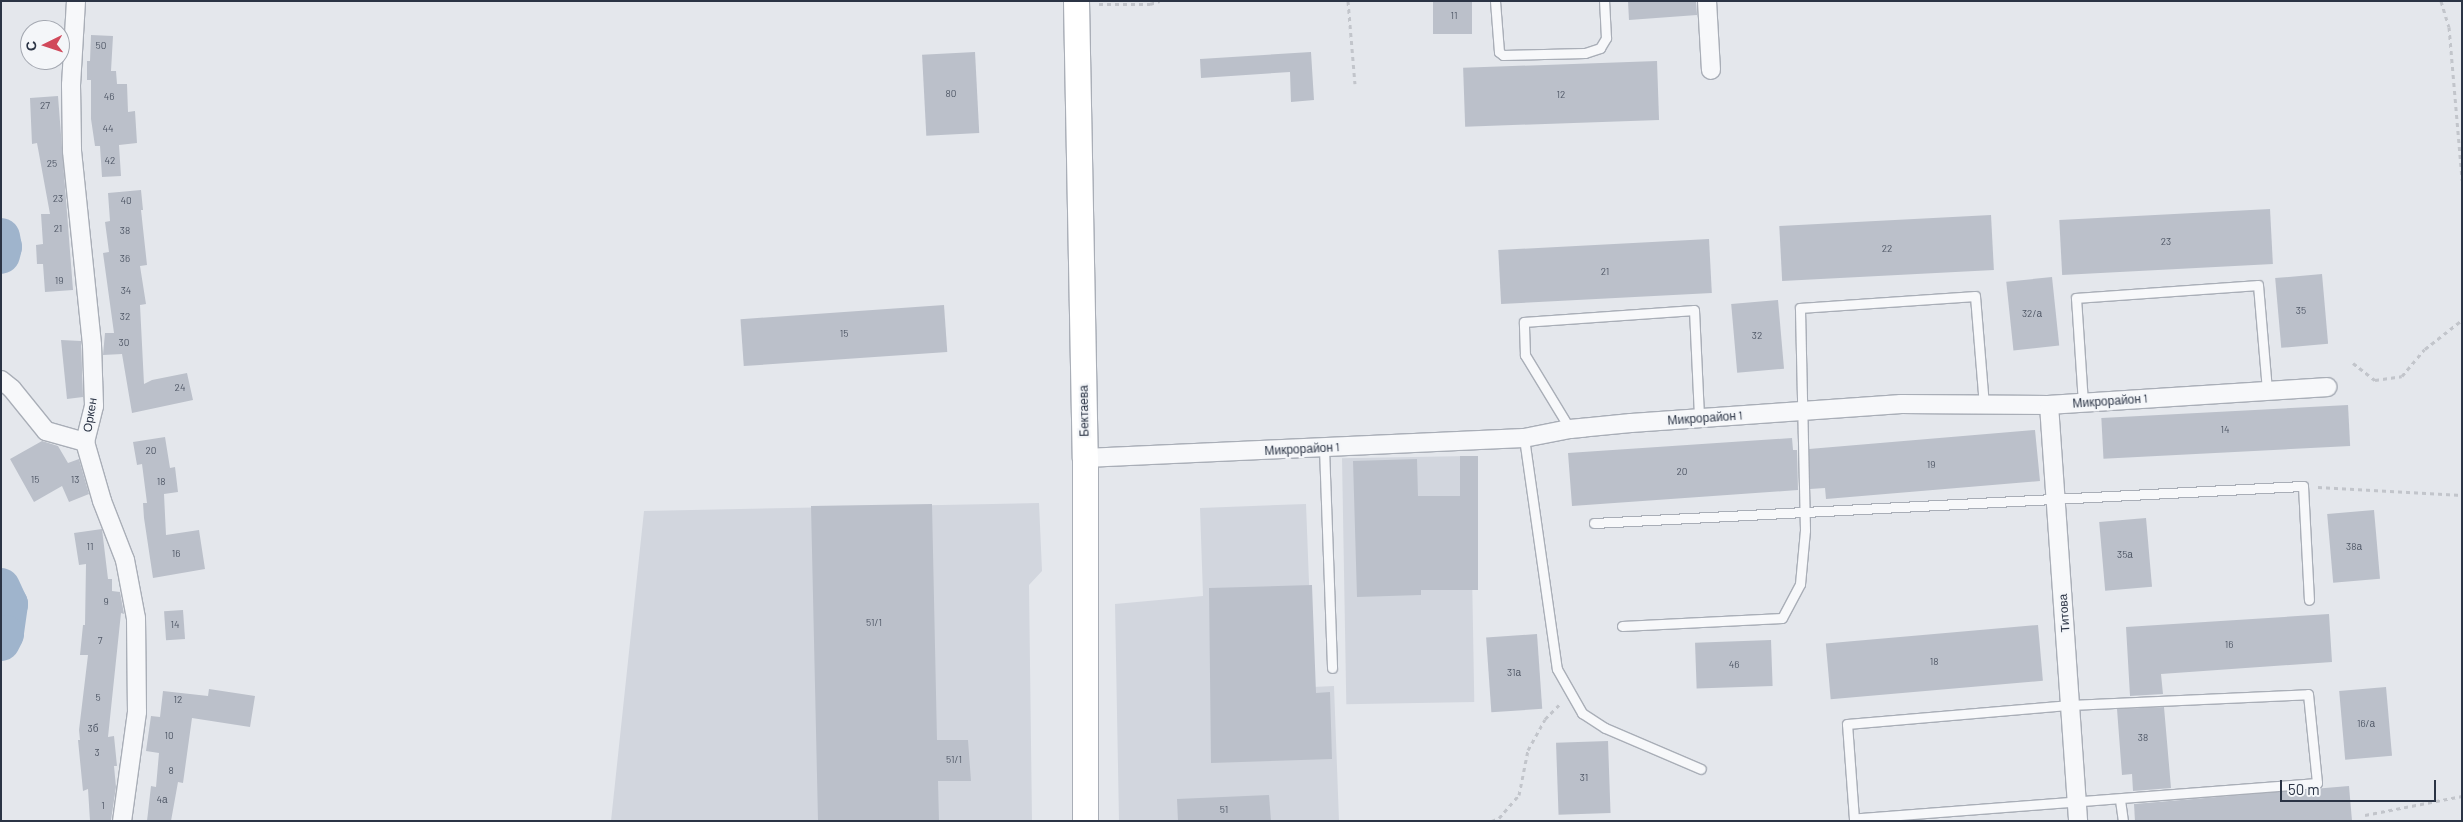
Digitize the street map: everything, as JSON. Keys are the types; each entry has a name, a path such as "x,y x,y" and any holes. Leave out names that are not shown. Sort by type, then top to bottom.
{"street":[{"name":"Оркен","path":"76,1 76,39 71,85 72,151 92,345 94,397 94,406 85,442 102,501 125,560 136,618 137,712 122,821"},
{"path":"1708,1 1711,70"},
{"name":"Бектаева","path":"1076,3 1085,458 1086,821"},
{"path":"1,380 12,389 46,431 85,442"},
{"name":"Микрорайон 1","path":"1085,458 1524,438 1570,428 1901,404 2049,405 2327,387"},
{"name":"Титова","path":"2049,405 2078,812"}],"lane":[{"path":"1495,1 1499,52 1503,55 1586,53 1600,48 1606,38 1604,1"},
{"path":"2083,403 2076,298 2239,286 2258,285 2267,391"},
{"path":"1622,626 1782,618 1800,584 1805,511 1800,308 1975,296 1984,405"},
{"path":"1570,428 1524,355 1524,322 1694,310 1699,418"},
{"path":"1524,438 1557,669 1582,713 1605,728 1701,769"},
{"path":"1324,448 1332,668"},
{"path":"1594,523 2303,486 2309,600"},
{"path":"2308,694 2317,783 2120,800 2078,812 1854,819 1847,724 2070,705 2308,694"},
{"path":"2120,800 2123,821"}],"path":[{"path":"1076,3 1150,4 1160,1"},
{"path":"1348,1 1355,84"},
{"path":"2441,1 2449,27 2462,180"},
{"path":"2353,363 2375,380 2402,376 2426,349 2462,320"},
{"path":"2303,486 2462,495"},
{"path":"1492,821 1499,818 1519,795 1528,750 1545,719 1571,694"},
{"path":"2365,814 2462,796"}],"shaded area":[{"path":"1470,456 1474,702 1346,704 1342,458"},
{"path":"1039,503 1042,571 1029,585 1032,821 611,821 644,511"},
{"path":"1306,504 1313,687 1334,686 1339,821 1119,821 1115,604 1203,596 1200,508"}],"building":[{"path":"1433,1 1472,1 1472,34 1433,34"},
{"path":"1628,1 1696,1 1697,15 1629,20"},
{"path":"91,35 113,36 111,71 116,71 117,84 127,84 128,112 135,111 137,143 119,145 121,176 102,177 100,146 95,146 91,119 91,80 87,80 87,61 90,61"},
{"path":"975,52 979,133 926,136 922,55"},
{"path":"1311,52 1314,100 1291,102 1290,72 1201,78 1200,59"},
{"path":"1657,61 1659,120 1465,127 1463,68"},
{"path":"58,96 73,290 45,292 43,264 37,264 36,245 43,244 41,214 50,214 37,143 32,144 30,98"},
{"path":"141,190 143,210 141,210 147,265 140,266 146,304 140,305 144,384 152,380 187,373 193,400 132,413 122,354 103,355 105,333 114,333 103,253 109,252 105,222 110,221 108,193"},
{"path":"2270,209 2273,264 2062,275 2059,220"},
{"path":"1991,215 1994,270 1782,281 1779,226"},
{"path":"1709,239 1712,293 1501,304 1498,250"},
{"path":"2322,274 2328,344 2281,348 2275,278"},
{"path":"2052,277 2059,346 2013,350 2006,282"},
{"path":"1778,300 1784,369 1737,373 1731,304"},
{"path":"944,305 947,352 744,366 740,319"},
{"path":"61,340 81,341 83,397 67,399"},
{"path":"2348,405 2350,446 2103,459 2101,418"},
{"path":"2035,430 2040,481 1826,499 1825,488 1810,489 1809,449"},
{"path":"165,437 170,468 175,467 178,492 164,494 166,535 199,530 205,569 153,578 144,518 143,503 147,503 142,464 137,465 133,442"},
{"path":"1792,438 1793,450 1797,450 1798,490 1572,506 1568,453"},
{"path":"42,441 58,446 68,463 79,459 89,494 69,502 62,486 34,502 10,459"},
{"path":"1460,456 1478,456 1478,590 1421,590 1421,595 1357,597 1353,461 1417,459 1418,496 1460,496"},
{"path":"932,504 937,740 968,740 971,781 938,781 939,821 818,821 811,506"},
{"path":"2374,510 2380,579 2333,583 2327,514"},
{"path":"2146,518 2152,587 2105,591 2099,522"},
{"path":"102,529 108,579 112,579 112,591 120,592 124,614 121,613 108,737 114,736 117,766 114,766 116,787 111,820 90,821 88,789 83,791 78,740 80,740 79,730 88,655 80,655 83,625 85,625 86,564 79,565 74,533"},
{"path":"1312,585 1316,693 1330,692 1332,759 1211,763 1209,588"},
{"path":"183,610 185,639 166,640 164,611"},
{"path":"2329,614 2332,662 2161,674 2163,694 2130,696 2126,627"},
{"path":"2038,625 2043,681 1831,699 1826,644"},
{"path":"1537,634 1542,709 1491,712 1486,638"},
{"path":"1771,640 1773,686 1697,689 1695,643"},
{"path":"2386,687 2392,756 2345,760 2339,691"},
{"path":"209,689 255,696 250,727 192,718 183,783 178,782 171,821 147,821 151,786 156,787 159,753 146,751 151,716 160,717 163,691 208,696"},
{"path":"2164,707 2171,788 2133,791 2132,774 2122,775 2117,709"},
{"path":"1608,741 1611,813 1559,815 1556,743"},
{"path":"2349,786 2352,821 2135,821 2134,804"},
{"path":"1269,795 1271,821 1178,821 1177,799"}],"waterway":[{"path":"1,237 3,247 1,255"},
{"path":"1,587 9,604 5,634 1,642"}]}
